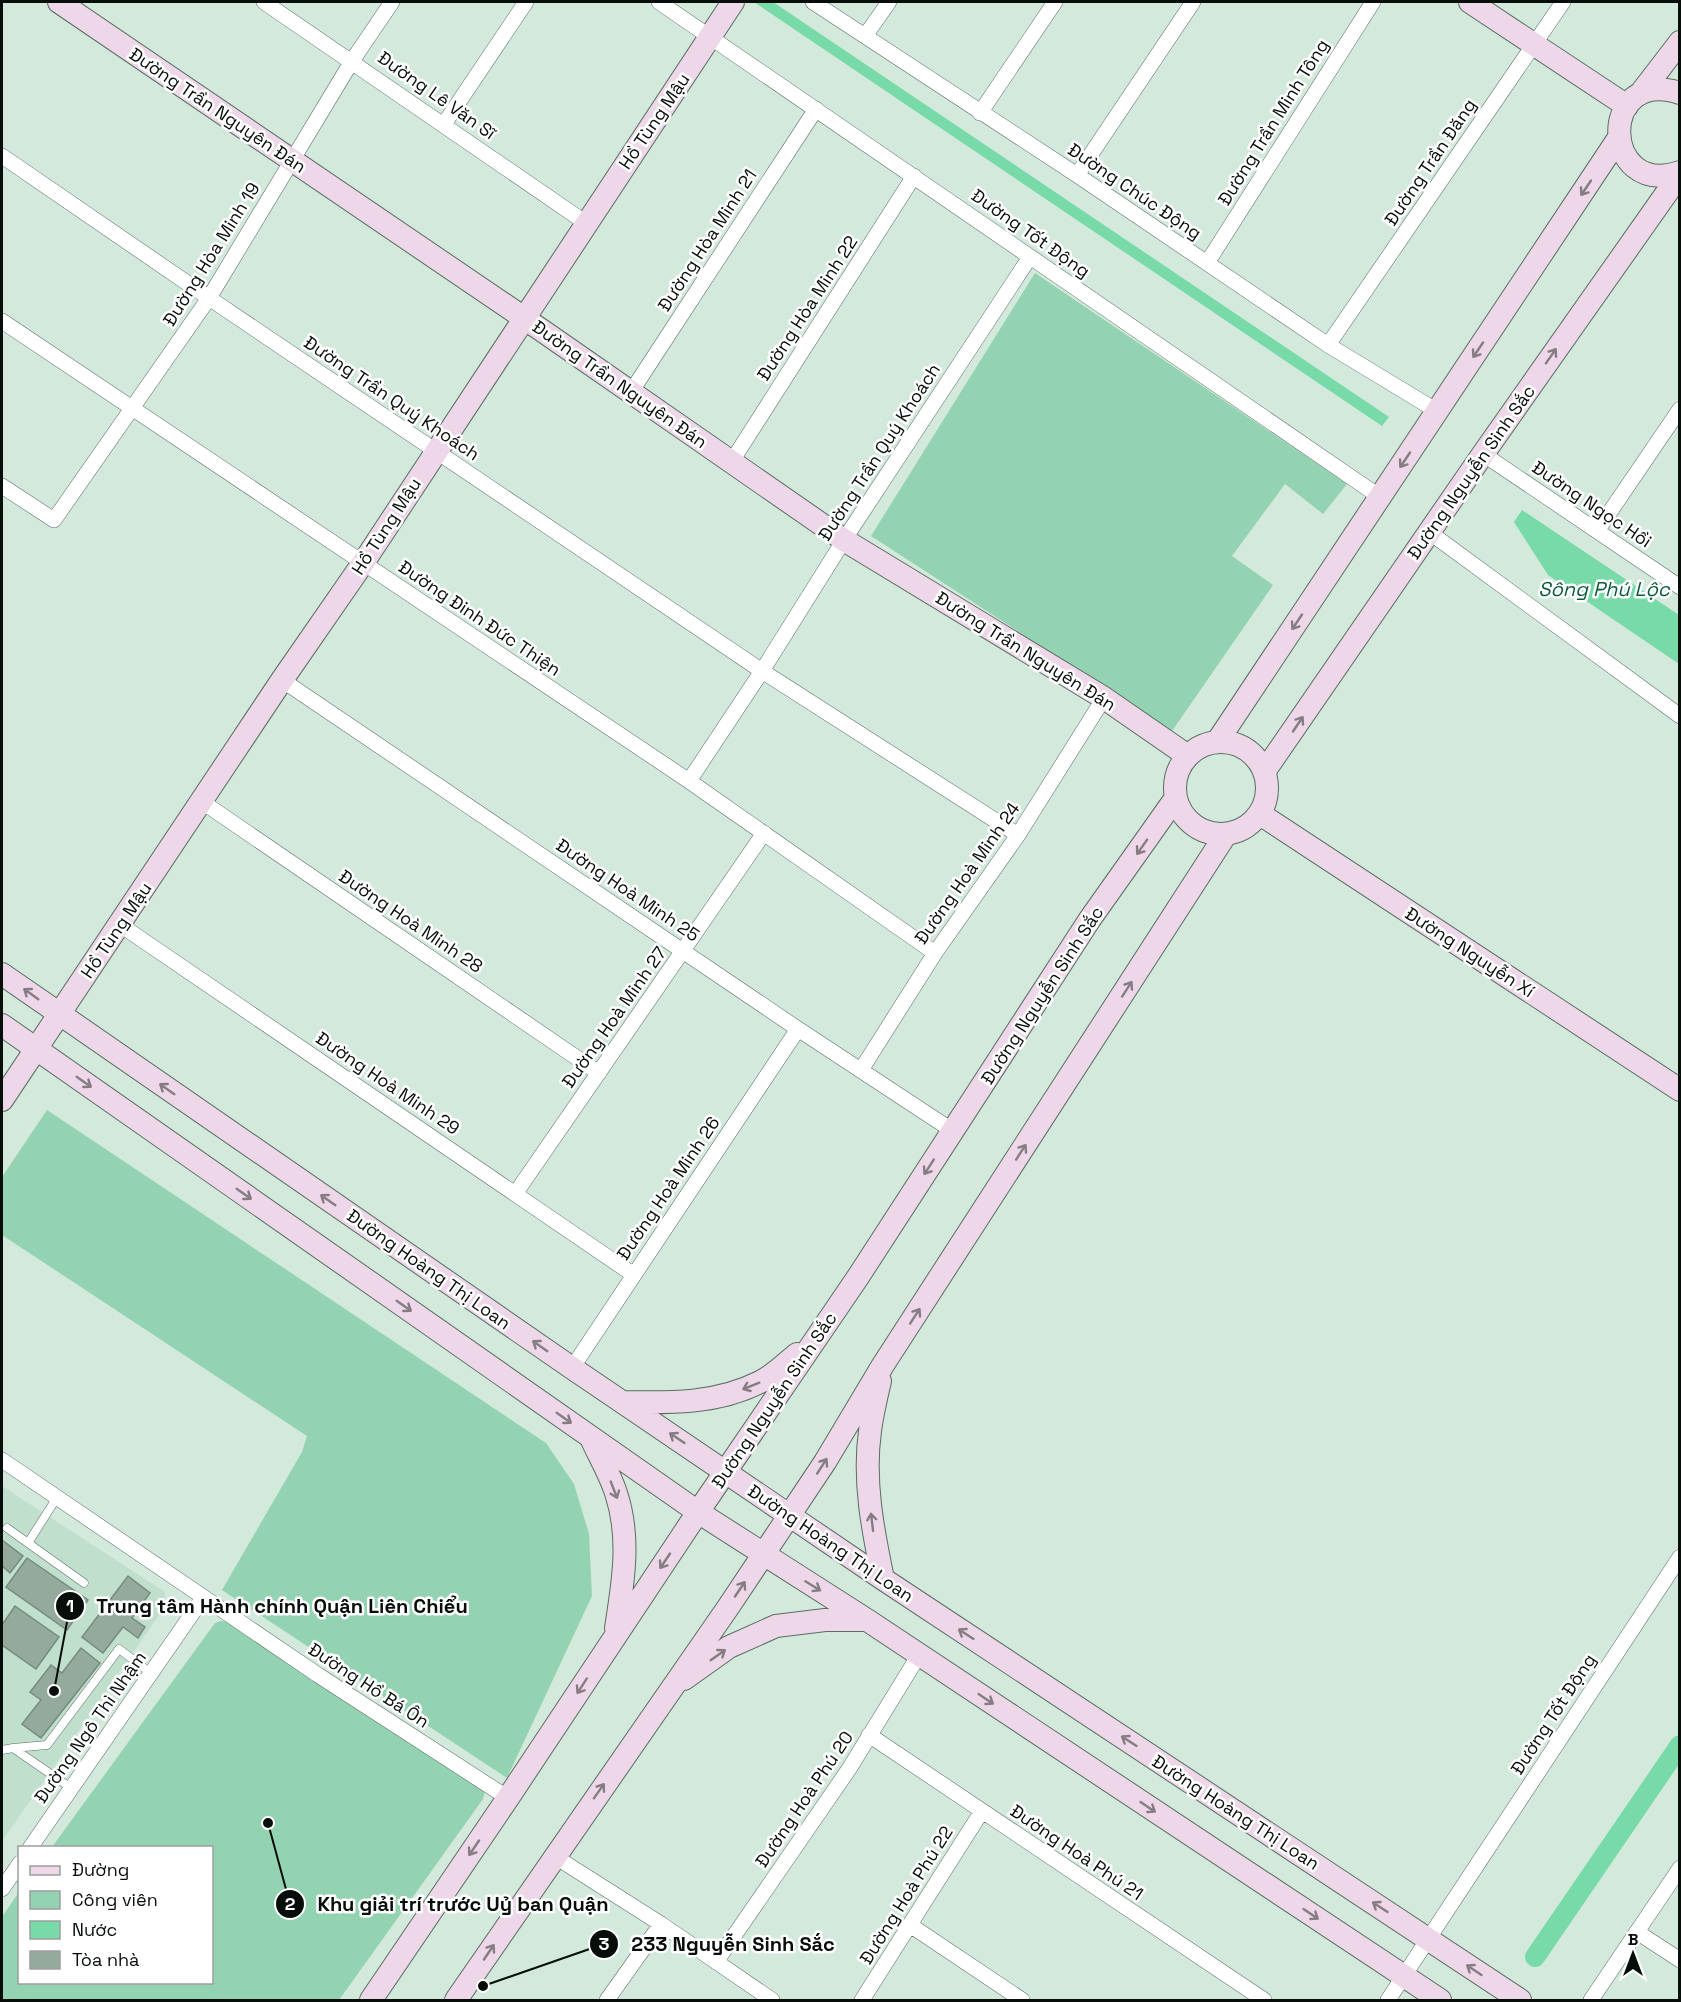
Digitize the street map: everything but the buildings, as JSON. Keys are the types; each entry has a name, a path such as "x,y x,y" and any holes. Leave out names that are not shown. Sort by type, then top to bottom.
{"main road":[{"name":"Đường Trần Nguyên Đán","path":"58,2 524,318 844,540 1104,698 1188,756"},
{"name":"Hồ Tùng Mậu","path":"2,1100 282,680 363,563 734,2"},
{"path":"1470,2 1533,45 1633,100"},
{"path":"1680,42 1633,100 1619,122 1618,139 1628,160 1637,168 1659,176 1680,172"},
{"path":"1633,100 1652,90 1666,89 1680,93"},
{"path":"1217,742 1618,139"},
{"name":"Đường Nguyễn Sinh Sắc","path":"1264,772 1680,172"},
{"path":"1217,742 1240,746 1259,761 1264,772 1267,794 1260,814 1251,824 1239,831 1226,834 1213,834 1200,830 1180,812 1175,799 1174,784 1179,768 1188,756 1206,744 1217,742"},
{"name":"Đường Nguyễn Sinh Sắc","path":"371,2001 815,1340 1090,919 1175,799"},
{"name":"Đường Nguyễn Xí","path":"1260,814 1680,1090"},
{"path":"456,2001 825,1462 883,1365 1226,834"},
{"name":"Đường Hoàng Thị Loan","path":"2,974 572,1368 883,1579 1520,2001"},
{"path":"2,1025 698,1512 867,1620 1440,2001"},
{"path":"623,1402 674,1403 724,1397 762,1382 815,1340"},
{"path":"883,1365 869,1433 868,1488 873,1531 883,1579"},
{"path":"590,1436 616,1493 625,1534 624,1576 615,1637"},
{"path":"670,1688 729,1647 776,1626 825,1620 867,1620"}],"street":[{"name":"Đường Lê Văn Sĩ","path":"264,2 586,223"},
{"name":"Đường Hòa Minh 19","path":"2,486 54,520 209,298 352,61 392,2"},
{"path":"444,124 526,2"},
{"name":"Đường Tốt Động","path":"659,2 713,33 816,109 1380,497"},
{"name":"Đường Chúc Động","path":"813,2 1077,175 1328,345 1437,411"},
{"path":"866,36 889,2"},
{"path":"980,113 1055,2"},
{"path":"1077,175 1193,2"},
{"name":"Đường Trần Minh Tông","path":"1207,263 1372,2"},
{"name":"Đường Trần Đăng","path":"1328,345 1563,2"},
{"name":"Đường Hòa Minh 21","path":"631,392 816,109"},
{"name":"Đường Trần Quý Khoách","path":"2,156 762,671 1018,835"},
{"name":"Đường Hòa Minh 22","path":"732,461 914,176"},
{"name":"Đường Trần Quý Khoách","path":"690,781 844,540 1030,257"},
{"name":"Đường Đinh Đức Thiện","path":"2,321 690,781 935,953"},
{"path":"1597,531 1680,409"},
{"name":"Đường Ngọc Hồi","path":"1483,454 1680,587"},
{"path":"1429,532 1680,716"},
{"name":"Đường Hoà Minh 25","path":"282,680 798,1029 953,1131"},
{"name":"Đường Hoà Minh 24","path":"861,1070 935,953 1018,835 1104,698"},
{"name":"Đường Hoà Minh 28","path":"201,801 599,1073"},
{"name":"Đường Hoà Minh 27","path":"515,1194 764,833"},
{"name":"Đường Hoà Minh 29","path":"119,924 634,1275"},
{"name":"Đường Hoà Minh 26","path":"572,1368 798,1029"},
{"name":"Đường Hồ Bá Ôn","path":"2,1460 203,1598 508,1798"},
{"name":"Đường Tốt Động","path":"1388,2001 1680,1557"},
{"name":"Đường Ngô Thì Nhậm","path":"31,1846 203,1598"},
{"name":"Đường Hoà Phú 20","path":"716,1962 804,1836 919,1655"},
{"name":"Đường Hoà Phú 21","path":"870,1735 1264,2001"},
{"name":"Đường Hoà Phú 22","path":"862,2001 982,1811"},
{"path":"554,1856 661,1924 772,2001"},
{"path":"2,1889 18,1866"},
{"path":"1592,2001 1680,1868"},
{"path":"607,2001 661,1924"},
{"path":"910,1925 1022,2001"},
{"path":"1637,1932 1680,1960"}],"lane":[{"path":"28,1543 56,1499"},
{"path":"7,1527 84,1583"},
{"path":"2,1750 47,1745 119,1649 151,1673"},
{"path":"13,1748 71,1788"}],"shaded area":[{"path":"2,1486 165,1592 164,1608 2,1841"}],"green space":[{"path":"1035,273 1347,484 1323,514 1285,484 1232,556 1273,585 1172,731 871,536"},
{"path":"47,1110 546,1443 574,1484 589,1534 592,1596 507,1778 222,1590 302,1452 307,1436 2,1235 2,1177"},
{"path":"229,1622 485,1791 483,1799 339,2000 2,2000 2,1917 18,1893 18,1984 213,1984 213,1846 53,1846 215,1623"}],"water":[{"path":"754,2 773,2 1389,417 1382,426"},
{"name":"Sông Phú Lộc","path":"1522,510 1679,615 1679,664 1548,575 1514,522"}],"waterway":[{"path":"1535,1957 1680,1745"}],"place":[{"name":"Trung tâm Hành chính Quận Liên Chiểu","path":"54,1691"},
{"name":"Khu giải trí trước Uỷ ban Quận","path":"268,1823"},
{"name":"233 Nguyễn Sinh Sắc","path":"483,1986"}]}
